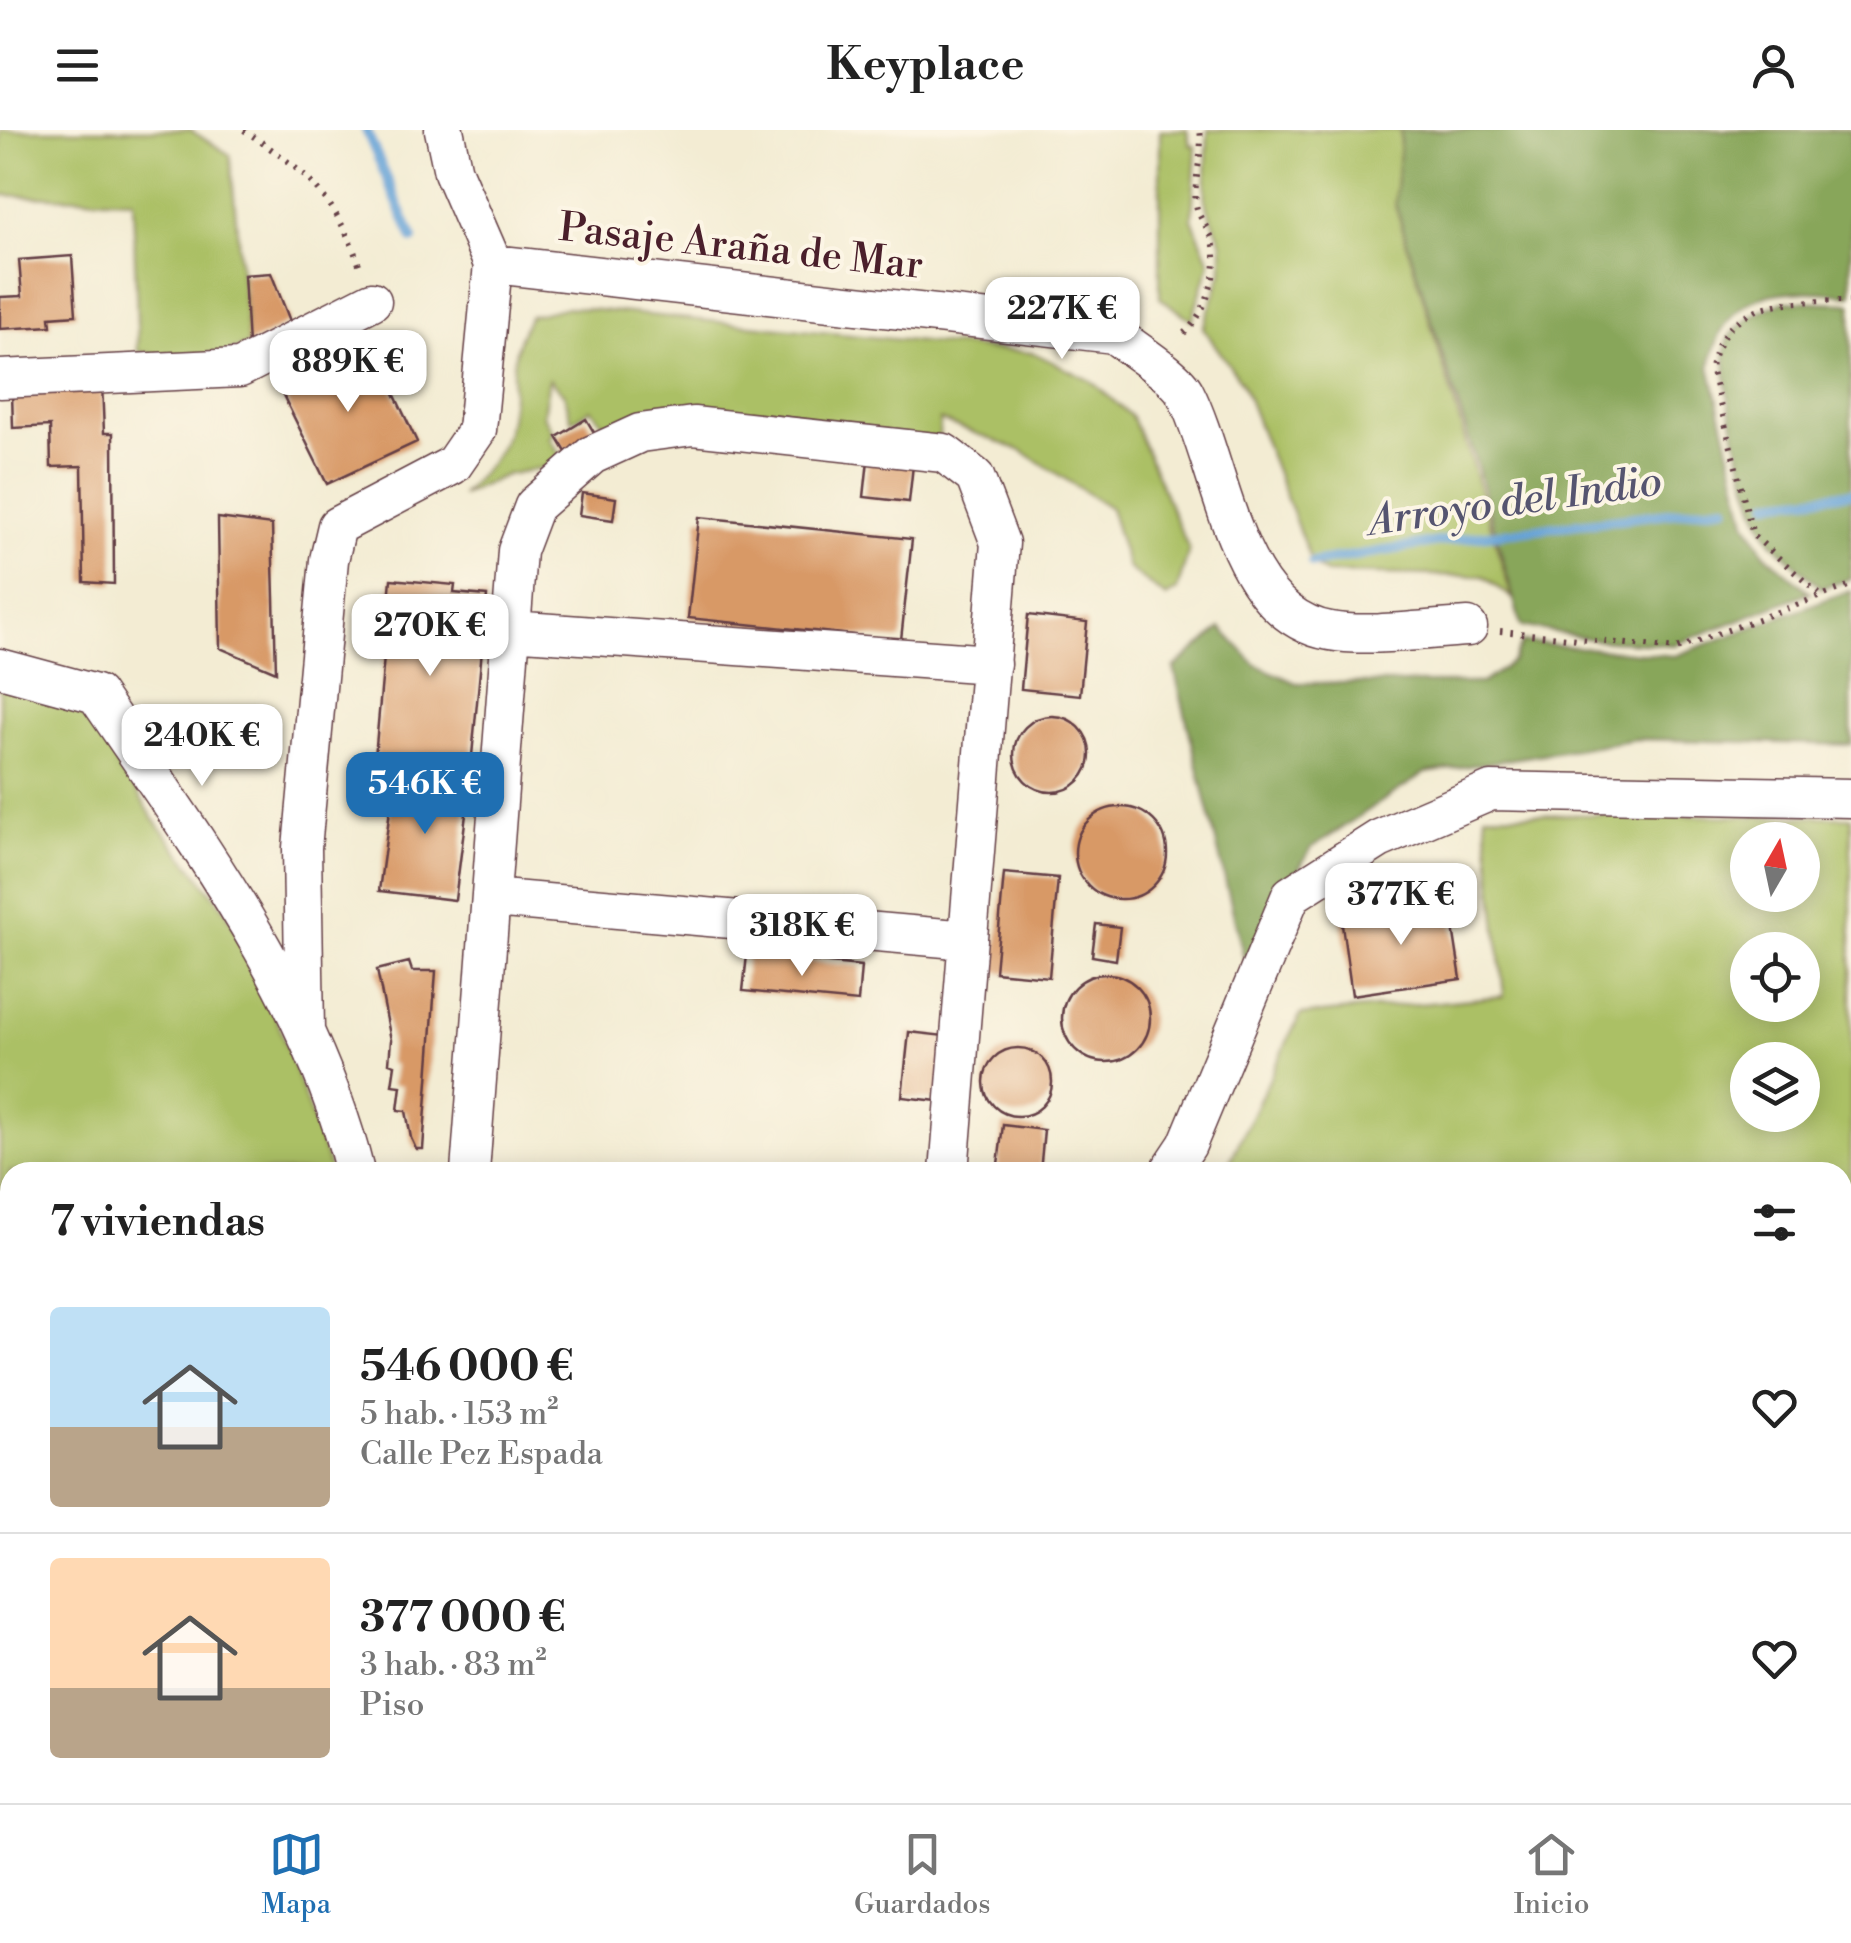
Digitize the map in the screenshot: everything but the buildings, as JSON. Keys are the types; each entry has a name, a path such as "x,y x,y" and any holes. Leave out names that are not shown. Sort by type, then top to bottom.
{"street":[{"path":"304,1030 302,848 329,560 337,526 453,465 477,430 492,264 453,172 444,130"},
{"name":"Pasaje Araña de Mar","path":"492,264 1114,334 1184,388 1247,560 1267,594 1296,620 1330,632 1468,627"},
{"path":"0,379 240,368 372,301"},
{"path":"471,1162 517,551 534,506 592,455 640,433 693,426 944,453 974,477 1000,543 950,1162"},
{"path":"510,630 991,664"},
{"path":"0,668 96,694 232,894 338,1103 353,1162"},
{"path":"1176,1162 1187,1145 1291,894 1378,839 1491,791 1851,798"},
{"path":"491,898 968,940"}],"path":[{"path":"244,130 304,172 344,221 372,301"},
{"path":"1184,333 1196,323 1215,268 1214,242 1196,207 1203,152 1200,130"},
{"path":"1819,594 1753,535 1711,368 1716,342 1745,313 1782,302 1851,301"},
{"path":"1468,627 1676,649 1851,585"}],"green space":[{"path":"0,130 190,130 230,155 248,345 207,360 138,352 133,200 0,195"},
{"path":"1160,130 1187,130 1190,145 1196,147 1192,219 1210,262 1192,320 1160,298"},
{"path":"1208,130 1401,130 1395,203 1512,598 1483,576 1326,573 1312,564 1242,383 1203,328 1222,272 1222,243 1205,201"},
{"path":"1401,130 1851,130 1851,295 1781,293 1744,306 1729,320 1718,339 1710,366 1746,521 1765,554 1810,592 1674,645 1596,640 1521,626 1478,469 1395,203"},
{"path":"1785,301 1851,303 1851,579 1821,588 1771,540 1763,525 1745,473 1726,378 1725,354 1734,332 1754,315"},
{"path":"568,307 1034,353 1091,381 1131,416 1189,550 1177,590 1166,597 1128,568 1110,508 1022,451 940,420 939,438 611,433 591,409 572,421 564,394 549,379 543,415 554,434 549,438 566,463 506,475 461,495 490,463 506,435 514,358 530,316"},
{"path":"1851,590 1851,745 1637,739 1425,773 1311,848 1245,962 1174,668 1221,628 1256,665 1296,683 1482,683 1513,661 1522,642 1675,656"},
{"path":"0,680 57,693 101,733 153,818 225,909 267,991 327,1162 0,1162"},
{"path":"1485,814 1851,817 1851,1162 1230,1162 1300,1015 1504,996"}],"waterway":[{"path":"366,130 413,239"},
{"name":"Arroyo del Indio","path":"1769,502 1851,493"},
{"name":"Arroyo del Indio","path":"1312,563 1462,538 1726,506"}]}
